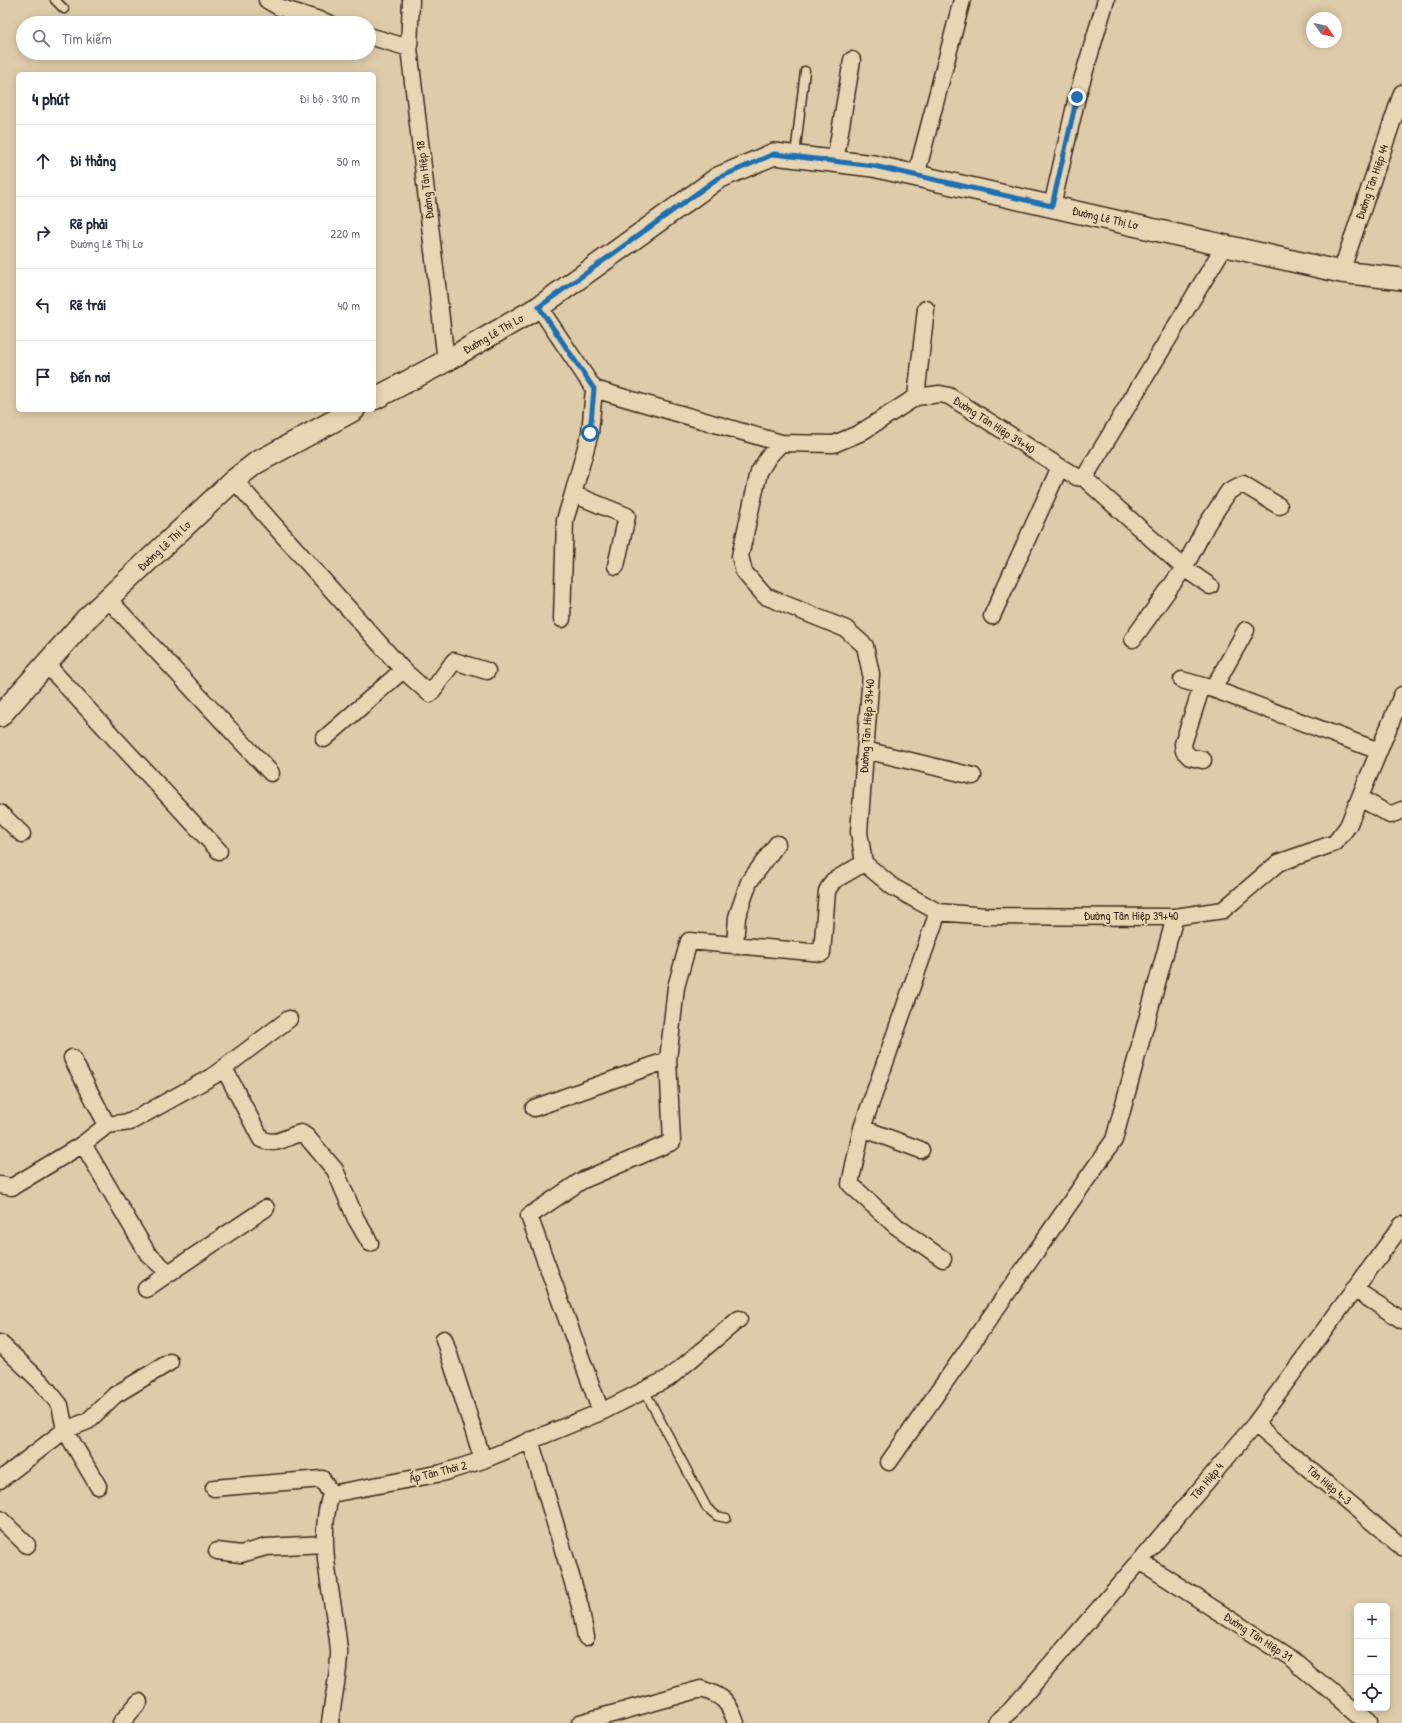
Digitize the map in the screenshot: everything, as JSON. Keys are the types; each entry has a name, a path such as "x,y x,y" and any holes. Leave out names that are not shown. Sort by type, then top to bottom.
{"street":[{"path":"267,0 279,7 307,16"},
{"name":"Đường Tân Hiệp 18","path":"411,0 409,48 446,361"},
{"path":"916,176 962,0"},
{"path":"1052,206 1077,97 1106,0"},
{"path":"376,38 409,48"},
{"path":"835,162 852,60"},
{"name":"Đường Tân Hiệp 44","path":"1341,272 1402,93"},
{"name":"Đường Lê Thị Lơ","path":"376,398 446,361 539,307 718,178 774,154 874,166 1341,272 1402,279"},
{"path":"1084,478 1225,245"},
{"path":"539,307 594,389 590,433 565,520 562,619"},
{"path":"916,397 926,309"},
{"path":"594,389 781,443"},
{"name":"Đường Tân Hiệp 39+40","path":"1210,586 1184,568 1084,478 1077,477 1060,467 949,396 940,394 916,397 860,433 834,444 781,443 769,456 759,472 740,556 744,572 765,596 846,630 865,646 871,674 859,832 864,864 893,887 938,912 986,916 1175,917 1223,910 1278,863 1335,844 1348,826 1402,695"},
{"name":"Đường Lê Thị Lơ","path":"0,716 86,619 234,480 256,463 350,412"},
{"path":"992,616 1060,467"},
{"path":"234,480 403,670 430,694 454,661 487,671"},
{"path":"1133,638 1184,568 1207,524 1229,491 1243,484 1279,506"},
{"path":"573,494 628,516 616,566"},
{"path":"108,599 271,773"},
{"path":"1203,760 1190,757 1184,752 1183,744 1208,687 1246,630"},
{"path":"46,664 220,851"},
{"path":"324,739 403,670"},
{"path":"1182,680 1208,687 1379,751"},
{"path":"865,750 974,776"},
{"path":"1360,798 1390,815 1402,810"},
{"path":"0,813 22,834"},
{"path":"735,946 737,917 749,882 777,844"},
{"path":"601,1412 529,1216 581,1182 672,1142 668,1060 676,987 689,941 822,953 827,892 833,881 864,864"},
{"path":"938,912 862,1128 850,1184 896,1226 943,1259"},
{"path":"889,1462 1114,1140 1175,917"},
{"path":"0,1185 12,1187 83,1144 107,1125 130,1122 213,1076 289,1019"},
{"path":"72,1058 107,1125"},
{"path":"534,1108 668,1060"},
{"path":"224,1068 262,1139 268,1143 276,1143 294,1134 301,1133 307,1137 328,1160 341,1181 356,1219 370,1243"},
{"path":"862,1128 921,1150"},
{"path":"83,1144 148,1254 169,1273"},
{"path":"146,1289 266,1208"},
{"name":"Tân Hiệp 4","path":"996,1723 1011,1710 1140,1561 1255,1424 1402,1225"},
{"path":"1354,1289 1402,1320"},
{"name":"Ấp Tân Thới 2","path":"331,1494 442,1474 483,1460 601,1412 669,1378 739,1319"},
{"path":"444,1339 483,1460"},
{"path":"0,1343 42,1383 60,1405 65,1430 98,1486"},
{"path":"0,1480 65,1430 88,1422 115,1395 170,1362"},
{"name":"Tân Hiệp 4-3","path":"1255,1424 1402,1547"},
{"path":"530,1440 580,1606 586,1637"},
{"path":"214,1488 322,1479 331,1494 327,1506 325,1544 339,1652 330,1723"},
{"path":"0,1519 27,1545"},
{"path":"217,1551 241,1554 266,1547 325,1544"},
{"name":"Đường Tân Hiệp 31","path":"1140,1561 1293,1660 1368,1723"},
{"path":"580,1723 701,1689 720,1695 732,1711 736,1723"},
{"path":"121,1723 139,1702"}],"lane":[{"path":"55,0 64,8"},
{"path":"795,157 804,71"},
{"path":"644,1390 707,1508 717,1516 726,1518"}],"route":[{"path":"590,433 594,389 539,307 718,178 774,154 874,166 1052,206 1077,97"}]}
